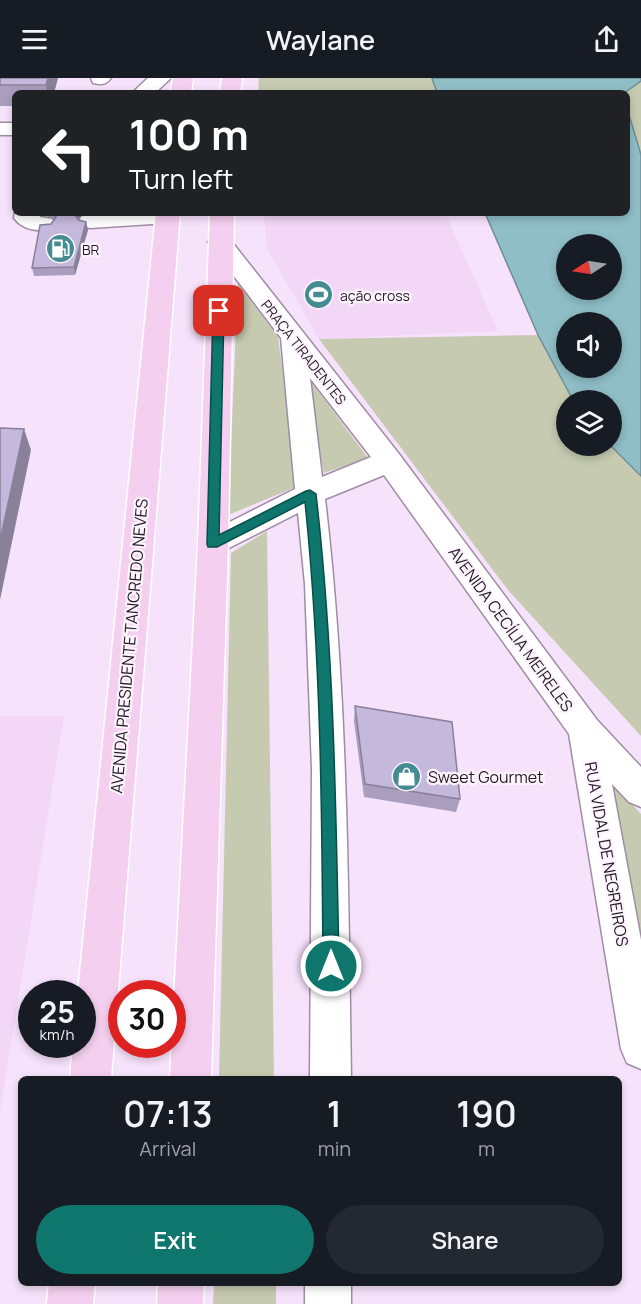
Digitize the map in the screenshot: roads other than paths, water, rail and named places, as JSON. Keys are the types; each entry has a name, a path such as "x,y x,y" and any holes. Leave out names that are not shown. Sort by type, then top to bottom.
{"main road":[{"name":"AVENIDA PRESIDENTE TANCREDO NEVES","path":"90,1076 168,216"},
{"path":"190,1076 213,544 221,227"},
{"path":"70,1304 72,1286"},
{"path":"180,1304 181,1286"}],"street":[{"path":"145,90 161,78"},
{"path":"90,221 146,216"},
{"name":"PRAÇA TIRADENTES","path":"221,227 293,339 389,461"},
{"path":"293,339 320,584 329,769 330,1076"},
{"path":"213,544 310,494 389,461"},
{"name":"AVENIDA CECÍLIA MEIRELES","path":"389,461 585,730 641,791"},
{"name":"RUA VIDAL DE NEGREIROS","path":"585,730 641,1044"},
{"path":"328,1286 328,1304"}],"place":[{"name":"BR","path":"61,249"},
{"name":"ação cross","path":"319,295"},
{"name":"Sweet Gourmet","path":"407,777"}]}
